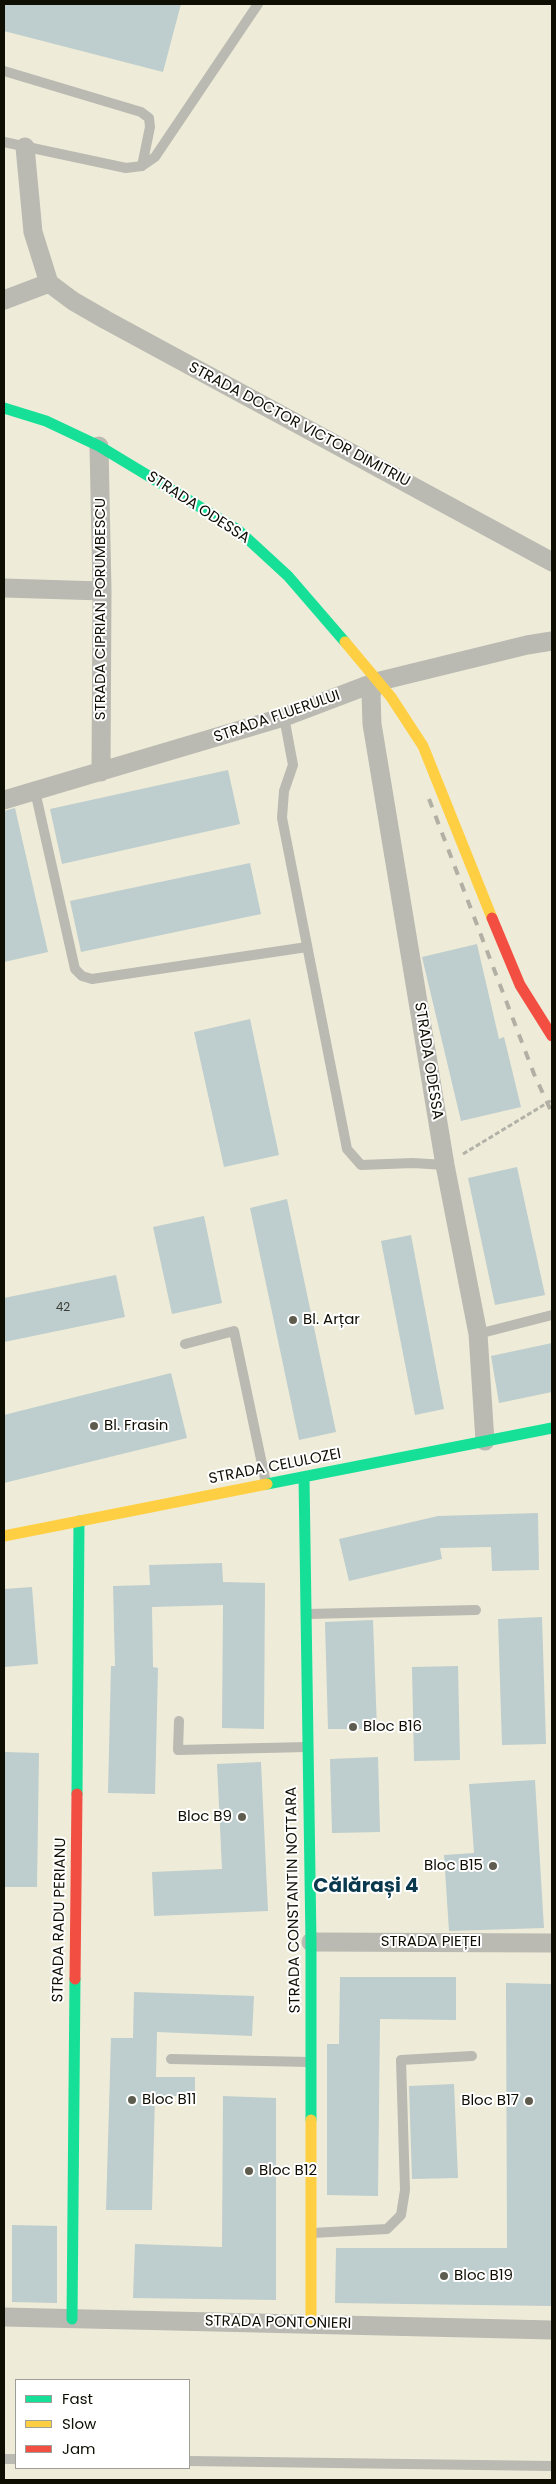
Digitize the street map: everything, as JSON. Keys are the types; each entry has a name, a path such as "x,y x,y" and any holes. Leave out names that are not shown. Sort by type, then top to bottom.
{"street":[{"path":"4,300 49,283 33,232 25,147"},
{"name":"STRADA DOCTOR VICTOR DIMITRIU","path":"49,283 73,301 106,320 552,562"},
{"name":"STRADA ODESSA","path":"4,408 46,421 99,446 238,530 288,576 406,718 423,746 508,959 520,985 552,1036"},
{"name":"STRADA CIPRIAN PORUMBESCU","path":"99,446 102,591 101,772"},
{"path":"4,588 102,591"},
{"name":"STRADA FLUERULUI","path":"4,800 284,718 376,682 527,645 552,641"},
{"name":"STRADA ODESSA","path":"376,682 370,694 372,724 445,1166 478,1334 485,1441"},
{"name":"STRADA CELULOZEI","path":"4,1536 552,1428"},
{"name":"STRADA CONSTANTIN NOTTARA","path":"304,1477 311,2062 311,2323"},
{"name":"STRADA RADU PERIANU","path":"72,2319 79,1521"},
{"name":"STRADA PIEȚEI","path":"310,1942 552,1943"},
{"name":"STRADA PONTONIERI","path":"4,2317 552,2330"}],"lane":[{"path":"4,142 126,168 142,166 155,157 258,4"},
{"path":"4,71 141,112 149,118 150,127 142,166"},
{"path":"284,718 293,765 284,791 282,818 347,1150 361,1165 413,1163 445,1166"},
{"path":"35,791 75,969 82,976 92,979 307,947"},
{"path":"478,1334 552,1315"},
{"path":"185,1344 234,1331 267,1484"},
{"path":"306,1614 476,1610"},
{"path":"179,1721 178,1750 308,1747"},
{"path":"311,2234 387,2229 401,2215 406,2190 401,2060 472,2056"},
{"path":"171,2059 311,2062"},
{"path":"190,2461 552,2466"}],"path":[{"path":"445,1166 552,1100"}],"building":[{"path":"4,4 181,4 163,72 4,31"},
{"path":"228,770 240,824 62,864 50,809"},
{"path":"15,808 48,952 4,962 4,811"},
{"path":"250,863 261,914 81,952 70,901"},
{"path":"477,944 499,1039 504,1037 521,1107 461,1121 422,957"},
{"path":"250,1019 279,1155 224,1167 194,1032"},
{"path":"517,1167 545,1295 495,1305 468,1178"},
{"name":"Bl. Arțar","path":"287,1199 336,1432 299,1440 250,1208"},
{"path":"204,1216 222,1303 172,1314 153,1227"},
{"path":"411,1235 444,1409 415,1415 381,1241"},
{"path":"116,1275 125,1317 4,1342 4,1298"},
{"path":"552,1343 552,1392 499,1403 491,1356"},
{"name":"Bl. Frasin","path":"171,1373 187,1438 4,1483 4,1415"},
{"path":"538,1513 539,1570 492,1571 491,1547 440,1548 442,1559 349,1581 339,1539 438,1516"},
{"path":"222,1563 223,1582 265,1583 264,1729 222,1728 223,1605 152,1607 153,1667 158,1668 155,1794 108,1793 111,1666 115,1666 113,1586 150,1585 149,1565"},
{"path":"32,1587 38,1664 4,1667 4,1589"},
{"path":"542,1617 546,1744 502,1745 498,1619"},
{"path":"373,1620 377,1729 328,1729 325,1622"},
{"path":"458,1666 460,1760 414,1761 412,1667"},
{"path":"4,1752 39,1753 37,1887 4,1887"},
{"path":"378,1757 380,1832 332,1833 330,1759"},
{"name":"Bloc B9","path":"261,1762 268,1911 154,1916 152,1872 222,1869 217,1764"},
{"name":"Bloc B15","path":"535,1780 544,1928 449,1931 444,1855 474,1853 469,1784"},
{"path":"340,1977 456,1977 456,2020 380,2019 378,2196 327,2195 327,2044 339,2044"},
{"path":"506,1983 552,1984 552,2306 335,2303 336,2248 507,2248"},
{"name":"Bloc B11","path":"134,1992 254,1996 252,2036 157,2032 156,2077 195,2077 195,2096 155,2096 152,2210 106,2210 111,2038 133,2038"},
{"path":"454,2084 458,2178 412,2179 409,2086"},
{"name":"Bloc B12","path":"223,2096 276,2098 276,2300 133,2298 135,2244 222,2247"},
{"path":"12,2225 57,2226 57,2303 12,2302"}],"railway":[{"path":"429,799 534,1074 552,1113"}],"traffic: fast":[{"path":"4,408 46,421 99,446 238,530 288,576 345,642"},
{"path":"267,1484 552,1428"},
{"path":"304,1477 311,1942 311,2120"},
{"path":"77,1794 79,1521"},
{"path":"72,2319 75,1979"}],"traffic: slow":[{"path":"345,642 391,697 423,746 492,918"},
{"path":"4,1536 267,1484"},
{"path":"311,2120 311,2323"}],"traffic: jam":[{"path":"492,918 520,985 552,1036"},
{"path":"75,1979 77,1794"}],"place":[{"name":"Bl. Arțar","path":"293,1320"},
{"name":"Bl. Frasin","path":"94,1426"},
{"name":"Bloc B16","path":"353,1727"},
{"name":"Bloc B9","path":"242,1817"},
{"name":"Bloc B15","path":"493,1866"},
{"name":"Bloc B11","path":"132,2100"},
{"name":"Bloc B17","path":"529,2101"},
{"name":"Bloc B12","path":"249,2171"},
{"name":"Bloc B19","path":"444,2276"}],"district":[{"name":"Călărași 4","path":"366,1887"}]}
